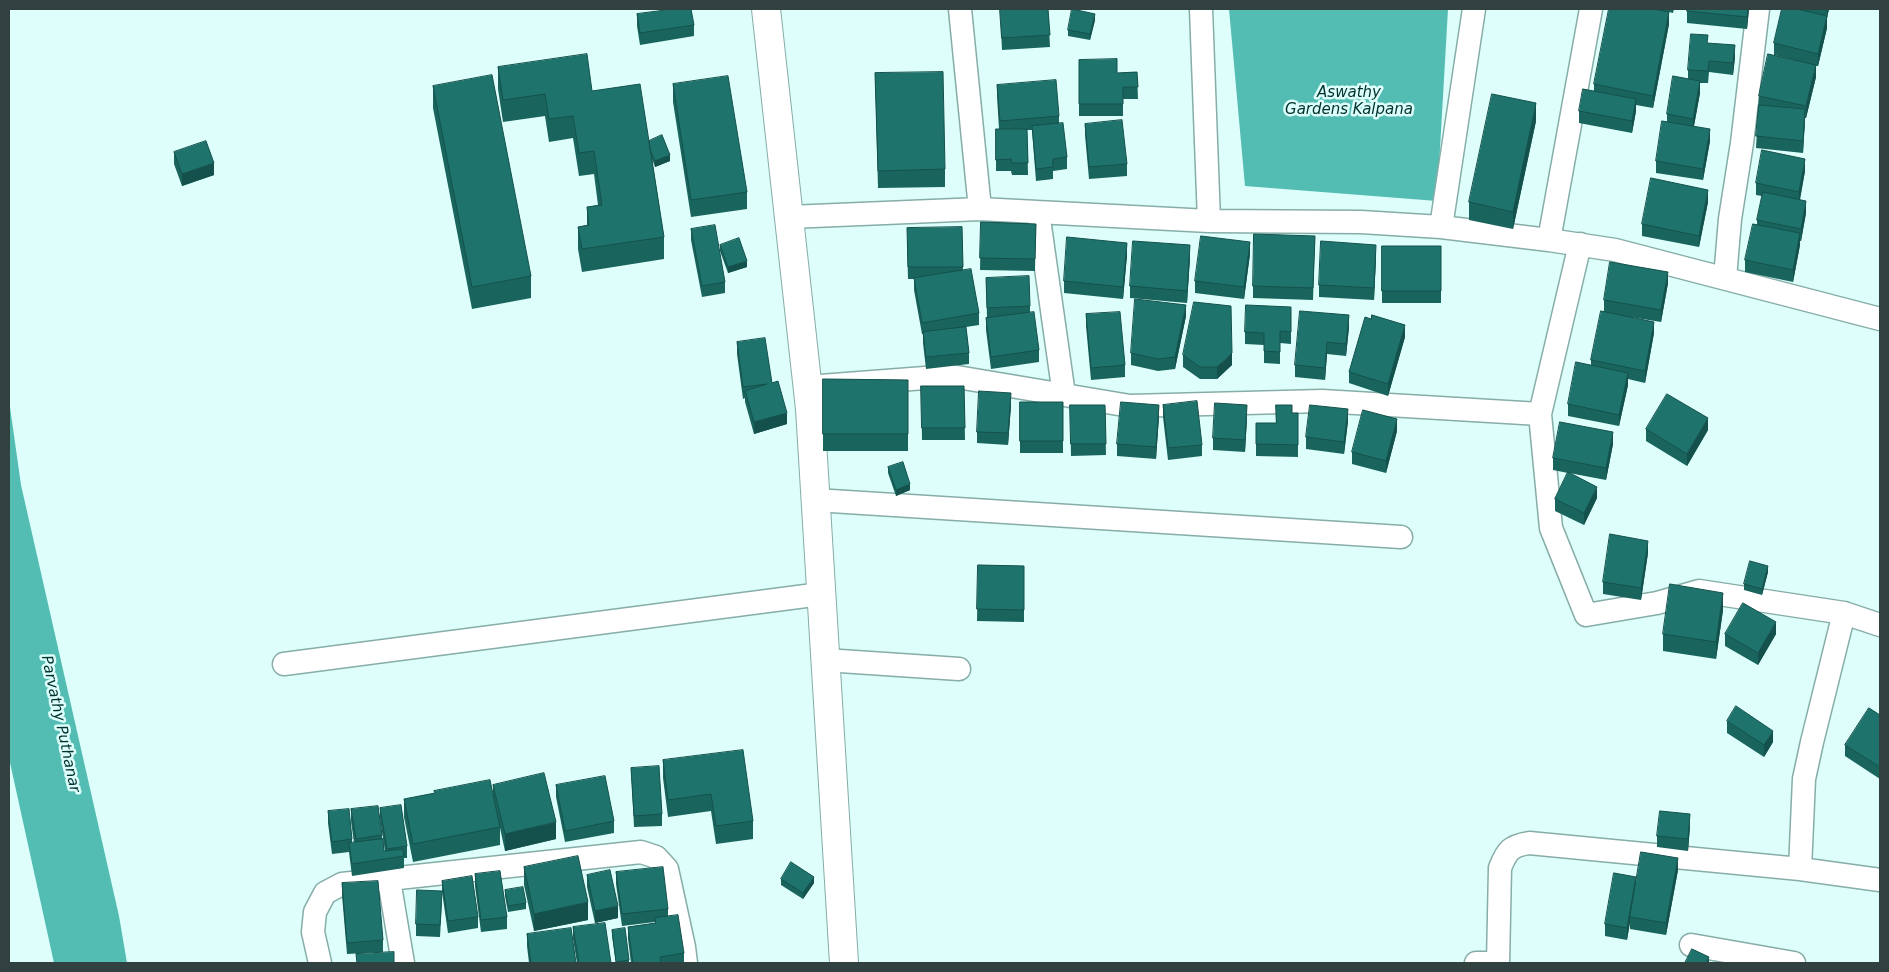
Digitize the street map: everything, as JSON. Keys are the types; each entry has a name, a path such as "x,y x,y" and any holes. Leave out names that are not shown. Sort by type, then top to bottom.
{"street":[{"path":"766,9 807,387 844,963"},
{"path":"960,9 980,209"},
{"path":"1201,9 1209,221"},
{"path":"1441,227 1474,9"},
{"path":"1549,240 1591,9"},
{"path":"1725,278 1730,218 1742,143 1758,9"},
{"path":"789,217 980,209 1209,221 1361,222 1441,227 1615,250 1880,319"},
{"path":"1038,212 1064,395"},
{"path":"1580,244 1540,414 1551,528 1586,615 1657,604 1699,591 1844,613 1880,625"},
{"path":"807,387 951,376 1130,406 1322,401 1540,414"},
{"path":"815,500 1401,537"},
{"path":"284,664 821,594"},
{"path":"1800,869 1804,778 1844,613"},
{"path":"825,660 959,669"},
{"path":"1476,963 1498,963 1500,868 1505,854 1515,846 1529,843 1800,869 1880,880"},
{"path":"320,963 313,932 315,912 326,893 342,884 641,852 656,857 667,869 686,963"},
{"path":"389,880 403,963"},
{"path":"1690,945 1794,963"}],"water":[{"name":"Aswathy Gardens Kalpana","path":"1229,9 1448,9 1437,201 1245,186"},
{"name":"Parvathy Puthanar","path":"9,400 21,485 119,916 127,963 54,963 9,758"}],"building":[{"path":"674,9 691,9 694,25 640,33 637,14"},
{"path":"1000,9 1048,9 1050,35 1002,38"},
{"path":"1072,9 1095,14 1090,34 1068,30"},
{"path":"1609,9 1653,9 1669,12 1653,96 1594,84"},
{"path":"1687,9 1748,9 1747,17 1687,11"},
{"path":"1782,9 1797,9 1827,16 1818,54 1774,43"},
{"path":"1691,34 1708,35 1707,43 1735,45 1733,63 1709,61 1708,71 1688,70"},
{"path":"587,54 592,91 640,84 664,237 582,249 578,227 589,225 587,207 602,205 594,151 579,153 573,116 549,119 545,94 503,100 498,67"},
{"path":"1768,54 1816,65 1806,106 1759,96"},
{"path":"1117,59 1117,73 1137,72 1138,87 1123,87 1123,104 1079,104 1079,60"},
{"path":"943,72 945,169 878,171 875,73"},
{"path":"492,75 531,276 472,287 433,86"},
{"path":"728,76 747,192 691,200 673,84"},
{"path":"1673,76 1700,81 1693,119 1667,114"},
{"path":"1056,80 1059,116 1000,121 997,85"},
{"path":"1583,89 1636,99 1632,121 1579,111"},
{"path":"1492,94 1536,103 1513,212 1469,202"},
{"path":"1759,105 1805,109 1803,141 1756,136"},
{"path":"1122,120 1127,164 1089,167 1085,124"},
{"path":"1662,121 1710,129 1703,169 1656,161"},
{"path":"1063,123 1067,157 1053,159 1053,167 1036,169 1032,126"},
{"path":"996,129 1027,129 1028,163 1012,163 1011,159 996,160"},
{"path":"662,135 670,155 655,161 650,150 649,141"},
{"path":"206,141 214,163 182,174 174,152"},
{"path":"1762,150 1805,159 1799,192 1756,183"},
{"path":"1651,178 1708,190 1699,236 1642,224"},
{"path":"1763,192 1806,201 1801,229 1757,220"},
{"path":"981,222 1036,224 1035,259 980,258"},
{"path":"1753,224 1800,233 1793,270 1745,260"},
{"path":"715,225 725,282 702,286 691,229"},
{"path":"962,227 963,267 908,267 907,228"},
{"path":"1254,234 1315,236 1313,288 1253,286"},
{"path":"1201,236 1250,242 1244,287 1195,281"},
{"path":"1067,237 1127,243 1123,287 1064,281"},
{"path":"739,238 747,261 728,267 720,245"},
{"path":"1133,241 1190,245 1187,291 1130,286"},
{"path":"1321,241 1376,245 1374,288 1319,285"},
{"path":"1382,246 1441,246 1441,291 1382,291"},
{"path":"1610,262 1668,272 1661,310 1604,300"},
{"path":"971,269 979,313 922,323 914,278"},
{"path":"1029,276 1030,306 987,308 986,278"},
{"path":"1135,299 1186,305 1175,357 1158,359 1131,353"},
{"path":"1194,302 1231,306 1232,353 1217,367 1200,367 1183,355"},
{"path":"1246,305 1291,307 1291,332 1280,331 1280,352 1264,351 1264,333 1245,332"},
{"path":"1300,311 1349,315 1346,344 1327,342 1325,368 1295,365"},
{"path":"1601,311 1654,322 1645,371 1591,360"},
{"path":"1034,312 1039,350 991,357 986,318"},
{"path":"1120,312 1125,365 1091,368 1086,314"},
{"path":"1372,315 1405,325 1388,384 1349,372 1365,317 1371,319"},
{"path":"966,327 969,353 926,357 923,332"},
{"path":"765,338 772,383 778,381 787,413 754,422 745,391 767,384 743,387 737,342"},
{"path":"1576,362 1628,373 1619,415 1568,404"},
{"path":"823,379 908,380 908,434 823,434"},
{"path":"921,386 964,386 965,428 922,428"},
{"path":"979,391 1011,393 1008,433 977,432"},
{"path":"1667,394 1708,418 1687,454 1646,429"},
{"path":"1197,401 1202,445 1168,448 1163,405"},
{"path":"1020,402 1063,402 1063,441 1020,441"},
{"path":"1121,402 1159,405 1156,447 1117,444"},
{"path":"1215,403 1247,405 1245,440 1213,438"},
{"path":"1070,405 1105,405 1106,444 1071,444"},
{"path":"1276,405 1292,405 1292,413 1298,413 1298,445 1256,444 1256,423 1276,423"},
{"path":"1310,405 1348,409 1344,442 1306,437"},
{"path":"1363,410 1397,419 1386,461 1352,452"},
{"path":"1560,422 1613,432 1606,468 1553,458"},
{"path":"903,462 910,484 896,490 888,467"},
{"path":"1568,472 1597,487 1584,513 1555,499"},
{"path":"1610,534 1648,541 1641,588 1603,582"},
{"path":"1750,561 1768,566 1762,589 1744,584"},
{"path":"978,565 1024,566 1024,610 977,609"},
{"path":"1670,584 1723,593 1716,642 1663,634"},
{"path":"1743,603 1776,622 1758,653 1725,634"},
{"path":"1736,706 1773,731 1764,745 1727,721"},
{"path":"1869,708 1880,715 1880,767 1845,745"},
{"path":"743,750 753,821 716,826 711,794 668,800 663,760"},
{"path":"659,766 662,814 634,816 631,768"},
{"path":"544,773 556,822 505,834 493,785"},
{"path":"605,776 614,821 565,831 556,785"},
{"path":"490,780 500,827 413,844 404,799"},
{"path":"401,805 407,846 387,849 380,808"},
{"path":"378,806 382,835 356,839 351,809"},
{"path":"349,809 352,839 332,842 328,811"},
{"path":"1660,811 1690,814 1688,839 1657,836"},
{"path":"383,839 384,851 403,849 404,856 352,864 349,843"},
{"path":"1641,852 1678,858 1666,923 1630,917"},
{"path":"578,856 588,902 534,914 524,867"},
{"path":"791,862 814,877 803,893 781,879"},
{"path":"663,867 668,909 622,914 616,872"},
{"path":"610,870 618,906 595,911 587,875"},
{"path":"500,871 507,917 481,920 475,874"},
{"path":"1614,873 1636,877 1627,928 1605,924"},
{"path":"472,876 478,917 448,921 442,881"},
{"path":"378,881 383,940 347,943 342,883"},
{"path":"523,887 526,903 508,906 505,890"},
{"path":"417,890 442,891 440,925 416,924"},
{"path":"678,915 684,953 660,957 661,963 633,963 628,927 656,923 655,918"},
{"path":"605,923 611,963 579,963 573,927"},
{"path":"571,928 576,963 531,963 527,934"},
{"path":"625,928 629,960 616,962 612,930"},
{"path":"1692,949 1709,957 1706,963 1685,963"},
{"path":"394,952 394,963 357,963 356,954"}]}
